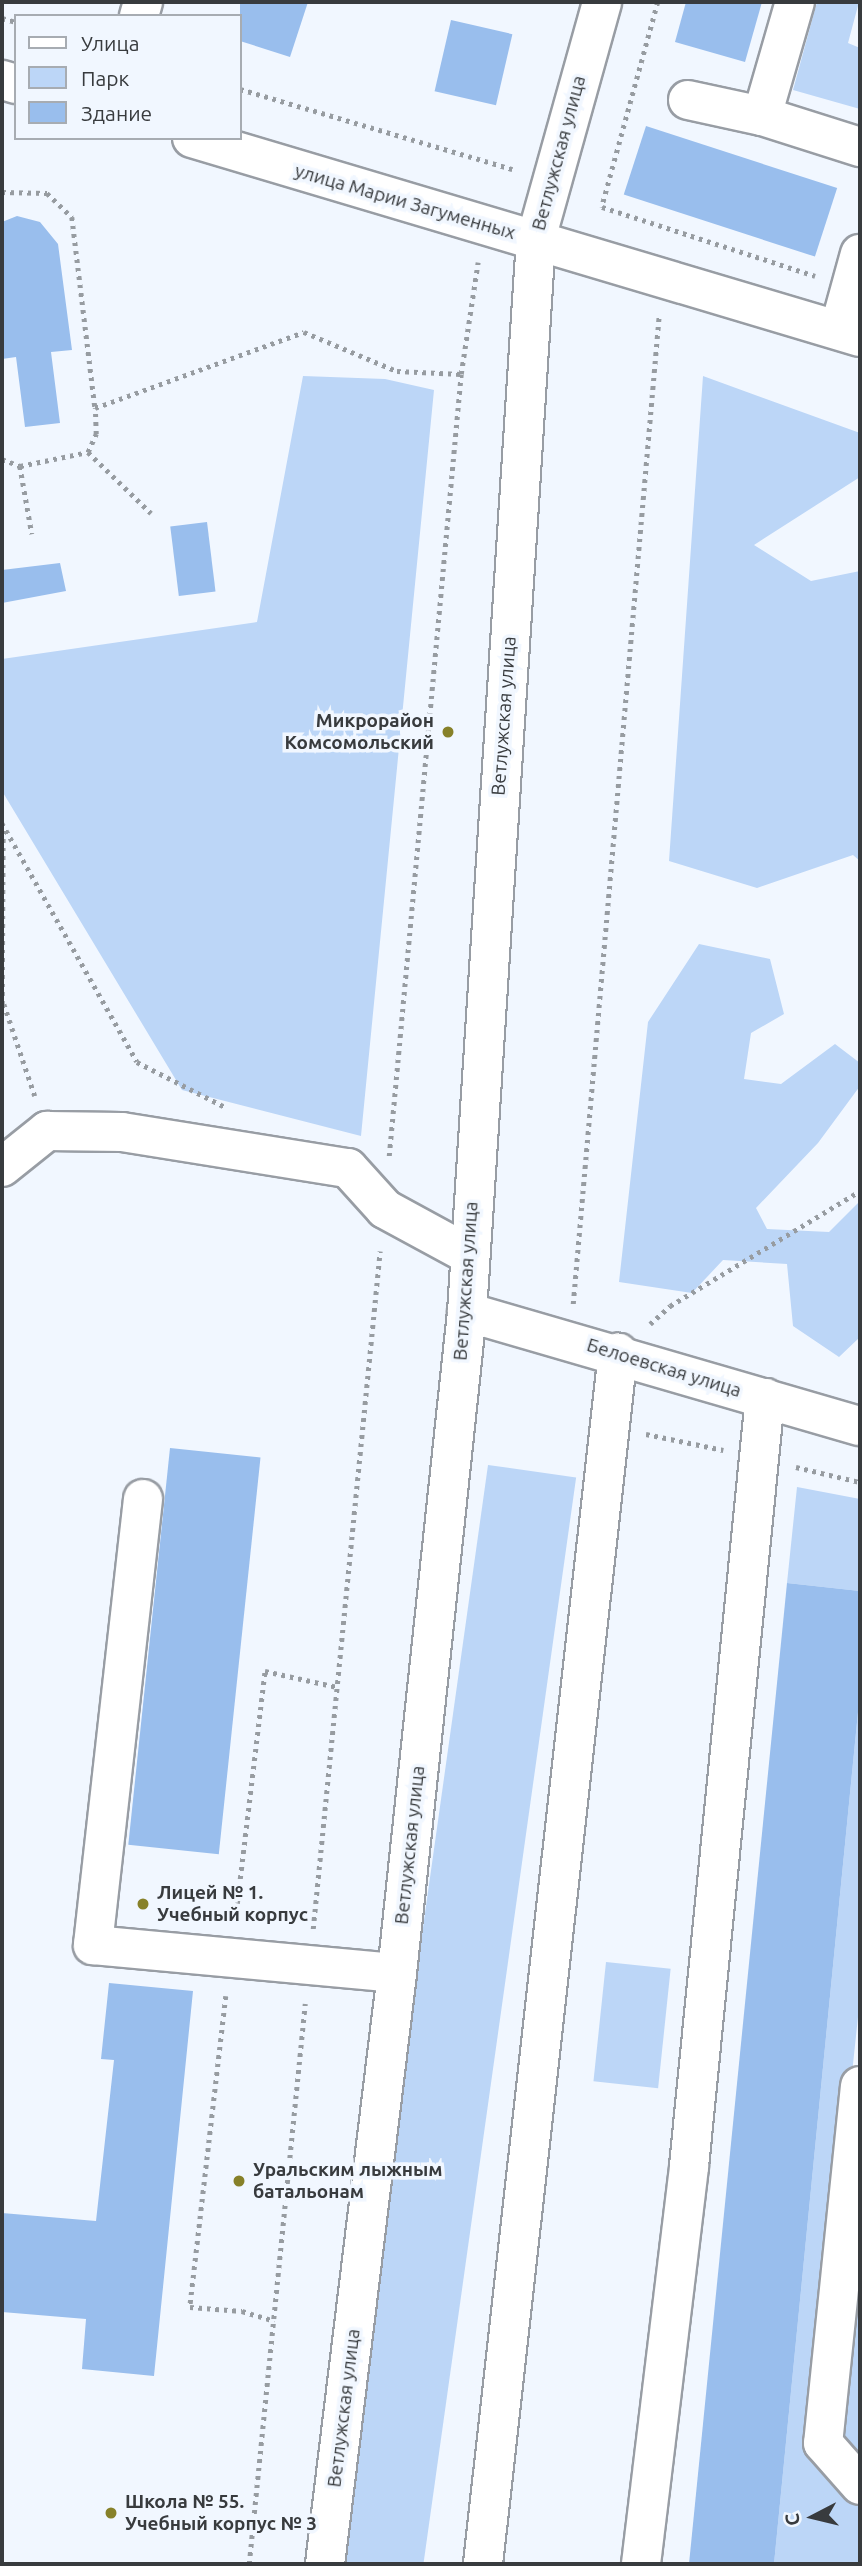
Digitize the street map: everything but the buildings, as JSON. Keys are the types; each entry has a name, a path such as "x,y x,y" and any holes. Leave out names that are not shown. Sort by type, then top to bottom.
{"main road":[{"name":"Ветлужская улица","path":"325,2564 397,1973 467,1312 468,1254 536,239 602,2"},
{"path":"762,116 795,2"},
{"path":"688,100 762,116 860,147"},
{"name":"улица Марии Загуменных","path":"199,140 849,334"},
{"path":"849,334 855,271"},
{"path":"2,1167 47,1131 122,1132 348,1168 385,1209 468,1254"},
{"name":"Белоевская улица","path":"467,1312 618,1352 860,1426"},
{"path":"482,2564 618,1352"},
{"path":"641,2564 689,2166 765,1398"},
{"path":"143,1499 93,1945 281,1959 309,1968 397,1973"},
{"path":"860,2086 823,2443 860,2484"}],"path":[{"path":"658,2 602,207 855,271"},
{"path":"242,90 512,171"},
{"path":"2,192 47,193 72,217 95,408 96,434 88,452"},
{"path":"249,2564 385,1209 461,374 483,227"},
{"path":"570,1339 662,277"},
{"path":"95,408 304,332 397,371 461,374"},
{"path":"2,459 20,466 88,452"},
{"path":"88,452 151,513"},
{"path":"20,466 32,534"},
{"path":"3,824 3,1004 47,1131"},
{"path":"3,824 137,1062 236,1112"},
{"path":"618,1352 670,1306 860,1191"},
{"path":"608,1425 860,1482"}],"green space":[{"path":"817,2 859,2 848,43 860,48 860,109 793,90"},
{"path":"303,376 385,379 434,390 361,1136 182,1090 2,791 2,659 257,622"},
{"path":"703,376 860,433 860,477 754,545 811,581 860,571 860,861 853,855 757,888 669,861"},
{"path":"699,944 770,959 784,1014 751,1033 744,1079 781,1084 835,1044 860,1063 860,1086 818,1143 756,1208 767,1229 829,1232 860,1201 860,1337 839,1357 793,1326 787,1264 723,1260 692,1293 619,1282 648,1022"},
{"path":"488,1465 576,1477 423,2564 361,2564 334,2560"},
{"path":"797,1487 860,1499 860,1591 787,1583"},
{"path":"860,1692 860,1998 813,2442 860,2502 860,2564 774,2564"},
{"path":"606,1962 671,1969 658,2088 593,2081"},
{"path":"860,2234 860,2460 838,2442"}],"place":[{"name":"Микрорайон Комсомольский","path":"448,732"},
{"name":"Лицей № 1. Учебный корпус","path":"143,1904"},
{"name":"Уральским лыжным батальонам","path":"239,2181"},
{"name":"Школа № 55. Учебный корпус № 3","path":"111,2513"}]}
